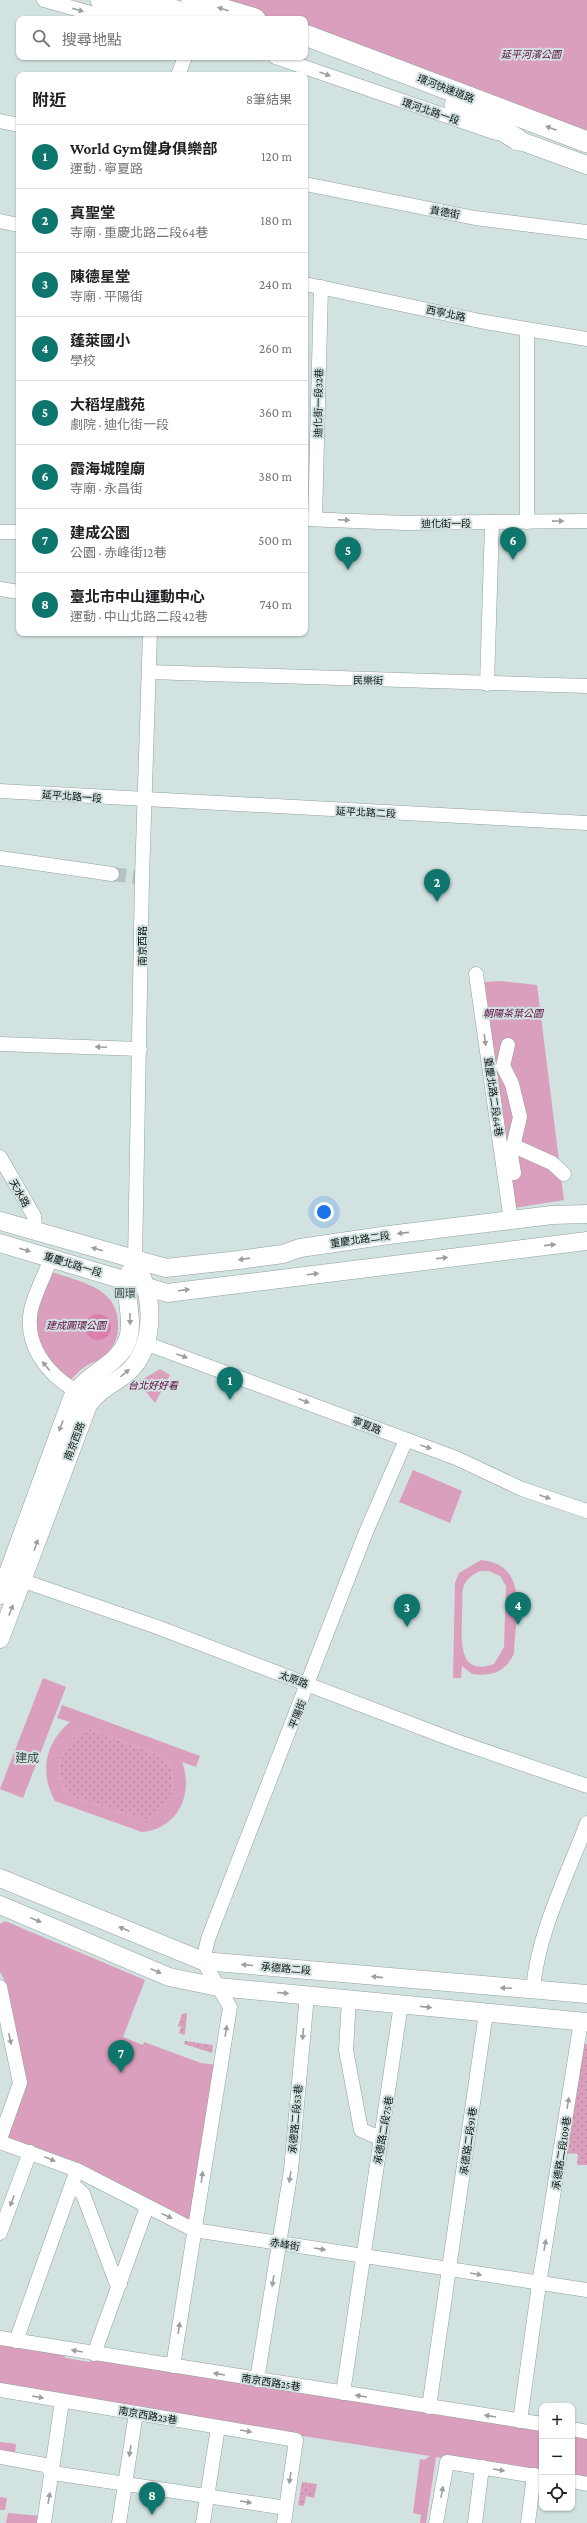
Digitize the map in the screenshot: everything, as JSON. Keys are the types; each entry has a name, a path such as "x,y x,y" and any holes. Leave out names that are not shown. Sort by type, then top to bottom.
{"highway":[{"path":"101,0 154,16"},
{"path":"138,0 194,16"},
{"path":"192,0 245,16"},
{"name":"環河快速道路","path":"308,36 587,142"},
{"name":"環河快速道路","path":"308,49 480,116 518,140"}],"main road":[{"name":"環河北路一段","path":"518,140 587,165"},
{"name":"重慶北路二段","path":"135,1260 166,1268 195,1266 283,1254 300,1248 515,1213 552,1215 587,1214"},
{"name":"重慶北路一段","path":"0,1221 135,1260"},
{"path":"146,1286 168,1293 587,1241"},
{"name":"重慶北路一段","path":"0,1243 146,1286"},
{"name":"南京西路","path":"0,1639 10,1576 67,1409 76,1390 89,1377 120,1354 126,1344 130,1329 130,1316 126,1281 135,1260"},
{"name":"南京西路","path":"0,1595 88,1405 99,1392 129,1371 138,1359 145,1343 149,1314 146,1286 135,1260"},
{"name":"承德路二段","path":"0,1878 203,1961 505,1989 533,1989 587,1994"},
{"path":"0,1905 169,1977 218,1987 584,2021"}],"street":[{"path":"44,0 101,16"},
{"path":"179,72 184,60"},
{"name":"環河北路一段","path":"284,60 518,140"},
{"path":"0,121 16,124"},
{"name":"貴德街","path":"308,185 467,216 587,232"},
{"path":"0,221 16,224"},
{"name":"西寧北路","path":"308,285 527,330 587,339"},
{"name":"迪化街一段32巷","path":"310,519 321,287"},
{"path":"527,330 527,522"},
{"name":"迪化街一段","path":"310,519 405,523 587,521"},
{"path":"487,684 492,523"},
{"path":"0,532 16,532"},
{"path":"0,589 16,592"},
{"name":"南京西路","path":"135,1260 140,1049 139,877 145,800 150,636"},
{"name":"民樂街","path":"149,672 587,686"},
{"name":"延平北路一段","path":"0,791 145,800"},
{"name":"延平北路二段","path":"145,800 587,823"},
{"path":"0,858 112,874"},
{"name":"重慶北路二段64巷","path":"476,974 515,1213"},
{"path":"0,1044 140,1049"},
{"path":"508,1045 502,1066 512,1084 520,1117 512,1155 515,1213"},
{"path":"514,1146 552,1163 564,1174"},
{"name":"天水路","path":"0,1157 34,1216 35,1231"},
{"path":"51,1258 31,1310 30,1334 33,1345 48,1368 63,1383 76,1390"},
{"name":"寧夏路","path":"145,1343 456,1458 522,1489 587,1511"},
{"name":"平陽街","path":"203,1961 208,1940 366,1532 406,1440"},
{"name":"太原路","path":"10,1576 157,1627 456,1741 587,1786"},
{"path":"533,1989 535,1971 548,1923 587,1823"},
{"path":"173,2366 230,2007 203,1961"},
{"path":"0,1987 20,2083 0,2141"},
{"name":"承德路二段53巷","path":"257,2380 291,2170 307,1995"},
{"path":"349,1999 346,2050 361,2130 380,2138"},
{"name":"承德路二段75巷","path":"342,2393 401,2004"},
{"name":"承德路二段91巷","path":"429,2407 486,2013"},
{"name":"承德路二段109巷","path":"520,2421 539,2284 584,2021"},
{"name":"赤峰街","path":"0,2141 77,2170 194,2230 539,2284 587,2290"},
{"path":"0,2233 30,2152"},
{"path":"16,2341 77,2170"},
{"path":"72,2184 83,2194 116,2282 120,2284"},
{"path":"94,2354 147,2207"},
{"name":"南京西路25巷","path":"0,2338 539,2424"},
{"name":"南京西路23巷","path":"0,2390 296,2440 286,2508"},
{"path":"44,2523 53,2473 62,2401"},
{"path":"119,2523 136,2412"},
{"path":"203,2523 218,2427"},
{"path":"575,2430 587,2432"},
{"path":"0,2457 44,2464 53,2473 286,2508 284,2523"},
{"path":"436,2523 447,2462 538,2476 528,2523"},
{"path":"475,2523 482,2467"},
{"path":"575,2482 587,2484"}],"green space":[{"name":"延平河濱公園","path":"206,0 587,0 587,131 308,35 308,16 252,16"},
{"name":"朝陽茶葉公園","path":"500,981 537,985 564,1200 514,1208 484,994 485,982"},
{"name":"建成圓環公園","path":"52,1272 85,1283 104,1294 111,1301 116,1311 118,1323 116,1340 107,1354 83,1368 70,1380 61,1375 36,1340 35,1313"},
{"name":"台北好好看","path":"160,1369 170,1375 155,1403 138,1382"},
{"path":"413,1470 462,1491 450,1523 399,1502"},
{"path":"481,1560 497,1564 507,1571 513,1582 516,1594 517,1609 514,1653 503,1668 486,1675 472,1674 462,1666 461,1678 453,1678 455,1583 459,1573","holes":["480,1571 489,1571 500,1576 506,1586 504,1647 494,1664 482,1667 473,1665 467,1660 464,1652 462,1643 463,1591 464,1585 469,1578"]},
{"path":"43,1678 66,1687 23,1798 0,1789"},
{"path":"62,1705 200,1756 196,1767 182,1762 186,1786 180,1808 174,1817 155,1829 142,1832 55,1801 47,1779 47,1758 55,1739 70,1722 57,1718","holes":["90,1729 166,1758 173,1776 171,1794 161,1809 145,1820 70,1796 63,1787 60,1777 59,1767 61,1758 66,1749 72,1740"]},
{"path":"90,1729 166,1758 173,1777 173,1786 167,1802 154,1815 145,1820 70,1796 63,1787 59,1767 61,1757 72,1740"},
{"path":"5,1921 145,1980 123,2037 143,2045 144,2042 201,2063 217,2065 192,2223 10,2140 8,2135 27,2081 7,1985 0,1972 0,1924"},
{"path":"187,2013 184,2035 179,2033 181,2027 178,2026 182,2014"},
{"path":"185,2041 213,2045 212,2053 184,2044"},
{"path":"582,2043 587,2044 587,2165 577,2165 578,2154 563,2153"},
{"path":"0,2341 61,2353 66,2358 90,2362 93,2358 539,2426 539,2474 436,2457 426,2523 420,2523 421,2515 413,2513 420,2459 424,2460 430,2456 0,2388"},
{"path":"575,2434 587,2436 587,2481 575,2479"},
{"path":"0,2442 16,2444 14,2461 0,2459"},
{"path":"302,2482 317,2484 314,2498 306,2496 304,2506 298,2505"},
{"path":"0,2497 7,2498 5,2510 0,2510"},
{"path":"8,2513 40,2516 39,2523 6,2523"}],"shaded area":[{"path":"98,1314 107,1318 111,1327 107,1336 98,1340 89,1336 85,1327 89,1318"}],"tunnel":[{"path":"112,874 137,877"}],"place":[{"name":"霞海城隍廟","path":"513,560"},
{"name":"大稻埕戲苑","path":"348,570"},
{"name":"真聖堂","path":"437,902"},
{"name":"World Gym健身俱樂部","path":"230,1400"},
{"name":"蓬萊國小","path":"518,1625"},
{"name":"陳德星堂","path":"407,1627"},
{"name":"建成公園","path":"121,2073"},
{"name":"臺北市中山運動中心","path":"152,2515"}],"district":[{"name":"圓環","path":"125,1293"},
{"name":"建成","path":"27,1758"}]}
